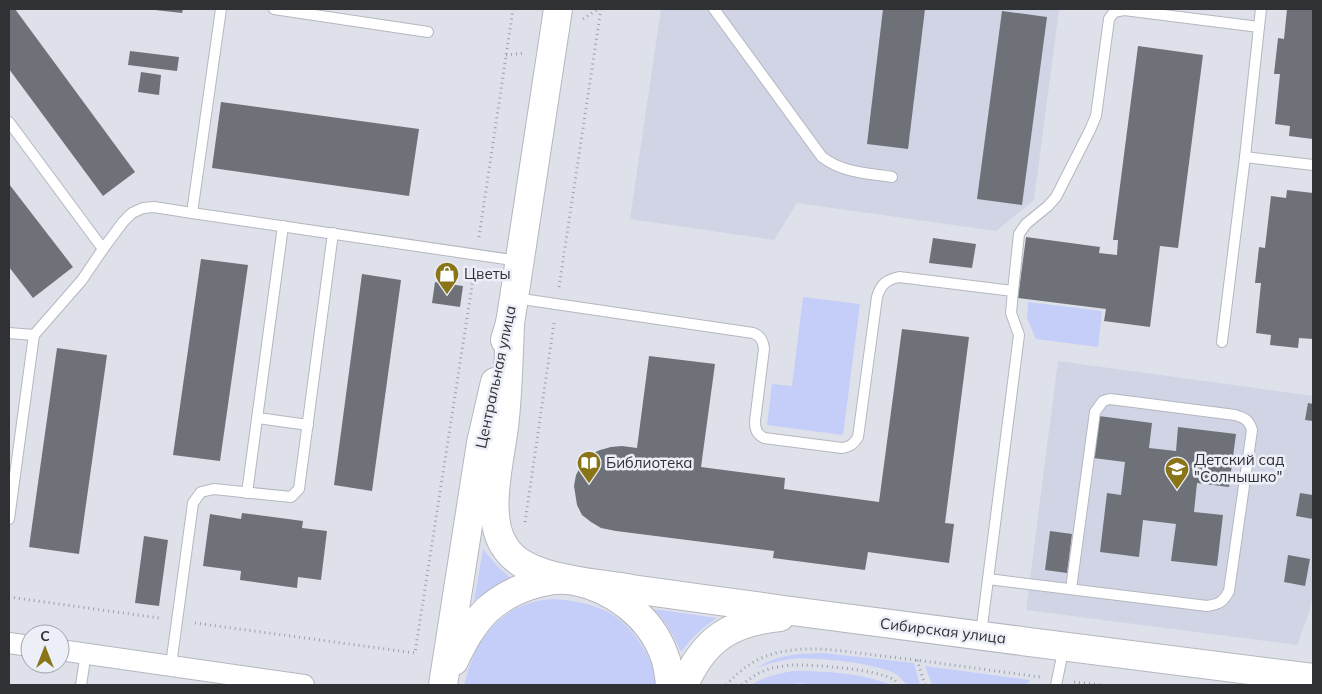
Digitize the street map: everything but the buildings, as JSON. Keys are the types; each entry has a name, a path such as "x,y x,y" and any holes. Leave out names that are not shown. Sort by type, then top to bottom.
{"street":[{"name":"Центральная улица","path":"444,683 481,443 512,311 558,9"},
{"path":"512,311 505,422 494,510 498,536 506,550 518,561 531,568 574,580 612,595 630,607 643,620 663,651 670,685"},
{"path":"444,683 465,638 488,610 504,598 538,583 555,580 574,580"},
{"name":"Сибирская улица","path":"574,580 981,636 1313,678"},
{"path":"684,685 700,655 726,632 744,623 811,613"},
{"path":"70,651 304,685"}],"lane":[{"path":"192,212 221,9"},
{"path":"274,9 428,32"},
{"path":"714,9 822,157 831,164 845,170 892,177"},
{"path":"981,636 1019,335 1011,313 1019,234 1026,224 1056,197 1096,116 1109,19 1114,12 1124,9 1259,27"},
{"path":"1222,342 1261,9"},
{"path":"9,122 103,249"},
{"path":"1245,157 1313,165"},
{"path":"9,519 34,335 82,280 123,222 132,213 143,208 154,207 519,261"},
{"path":"247,493 283,226"},
{"path":"171,665 193,503 201,492 214,489 291,497 299,489 333,234"},
{"path":"512,311 557,305 758,335 763,342 764,349 755,422 758,435 764,438 842,448 850,447 858,437 877,296 880,287 890,279 900,276 1013,291"},
{"path":"9,333 34,335"},
{"path":"988,579 1207,606 1218,605 1224,600 1229,591 1252,430 1250,424 1244,418 1235,415 1110,399 1103,401 1095,412 1071,589"},
{"path":"258,418 308,424"},
{"path":"1057,682 1064,646"},
{"path":"81,685 86,653"}],"path":[{"path":"9,597 415,652 513,9"},
{"path":"524,528 601,9"},
{"path":"726,685 748,664 762,657 779,652 818,649 917,660 1057,682 1102,685"},
{"path":"917,660 925,685"},
{"path":"742,685 756,674 793,665 865,671 887,677 899,685"}],"shaded area":[{"path":"661,9 1058,9 1034,200 996,231 797,203 774,240 630,219"},
{"path":"803,297 860,304 843,435 767,425 772,384 792,386"},
{"path":"1028,302 1102,311 1098,347 1036,339 1027,318"},
{"name":"Детский сад \"Солнышко\"","path":"1058,361 1313,396 1313,591 1309,613 1297,645 1026,610"},
{"path":"483,549 498,567 512,579 492,587 474,601"},
{"path":"553,599 574,601 600,608 625,624 640,642 646,653 658,685 464,685 475,652 484,638 505,615 519,607"},
{"path":"654,609 717,618 697,634 681,652 676,640"},
{"path":"823,653 914,663 920,685 907,685 896,674 887,670 830,660 792,659 754,669 772,660 787,656"},
{"path":"925,666 1030,680 1027,685 932,685"},
{"path":"793,671 856,675 891,685 803,685 803,683 751,685 766,677"}],"place":[{"name":"Цветы","path":"447,295"},
{"name":"Библиотека","path":"589,484"},
{"name":"Детский сад \"Солнышко\"","path":"1177,490"}]}
